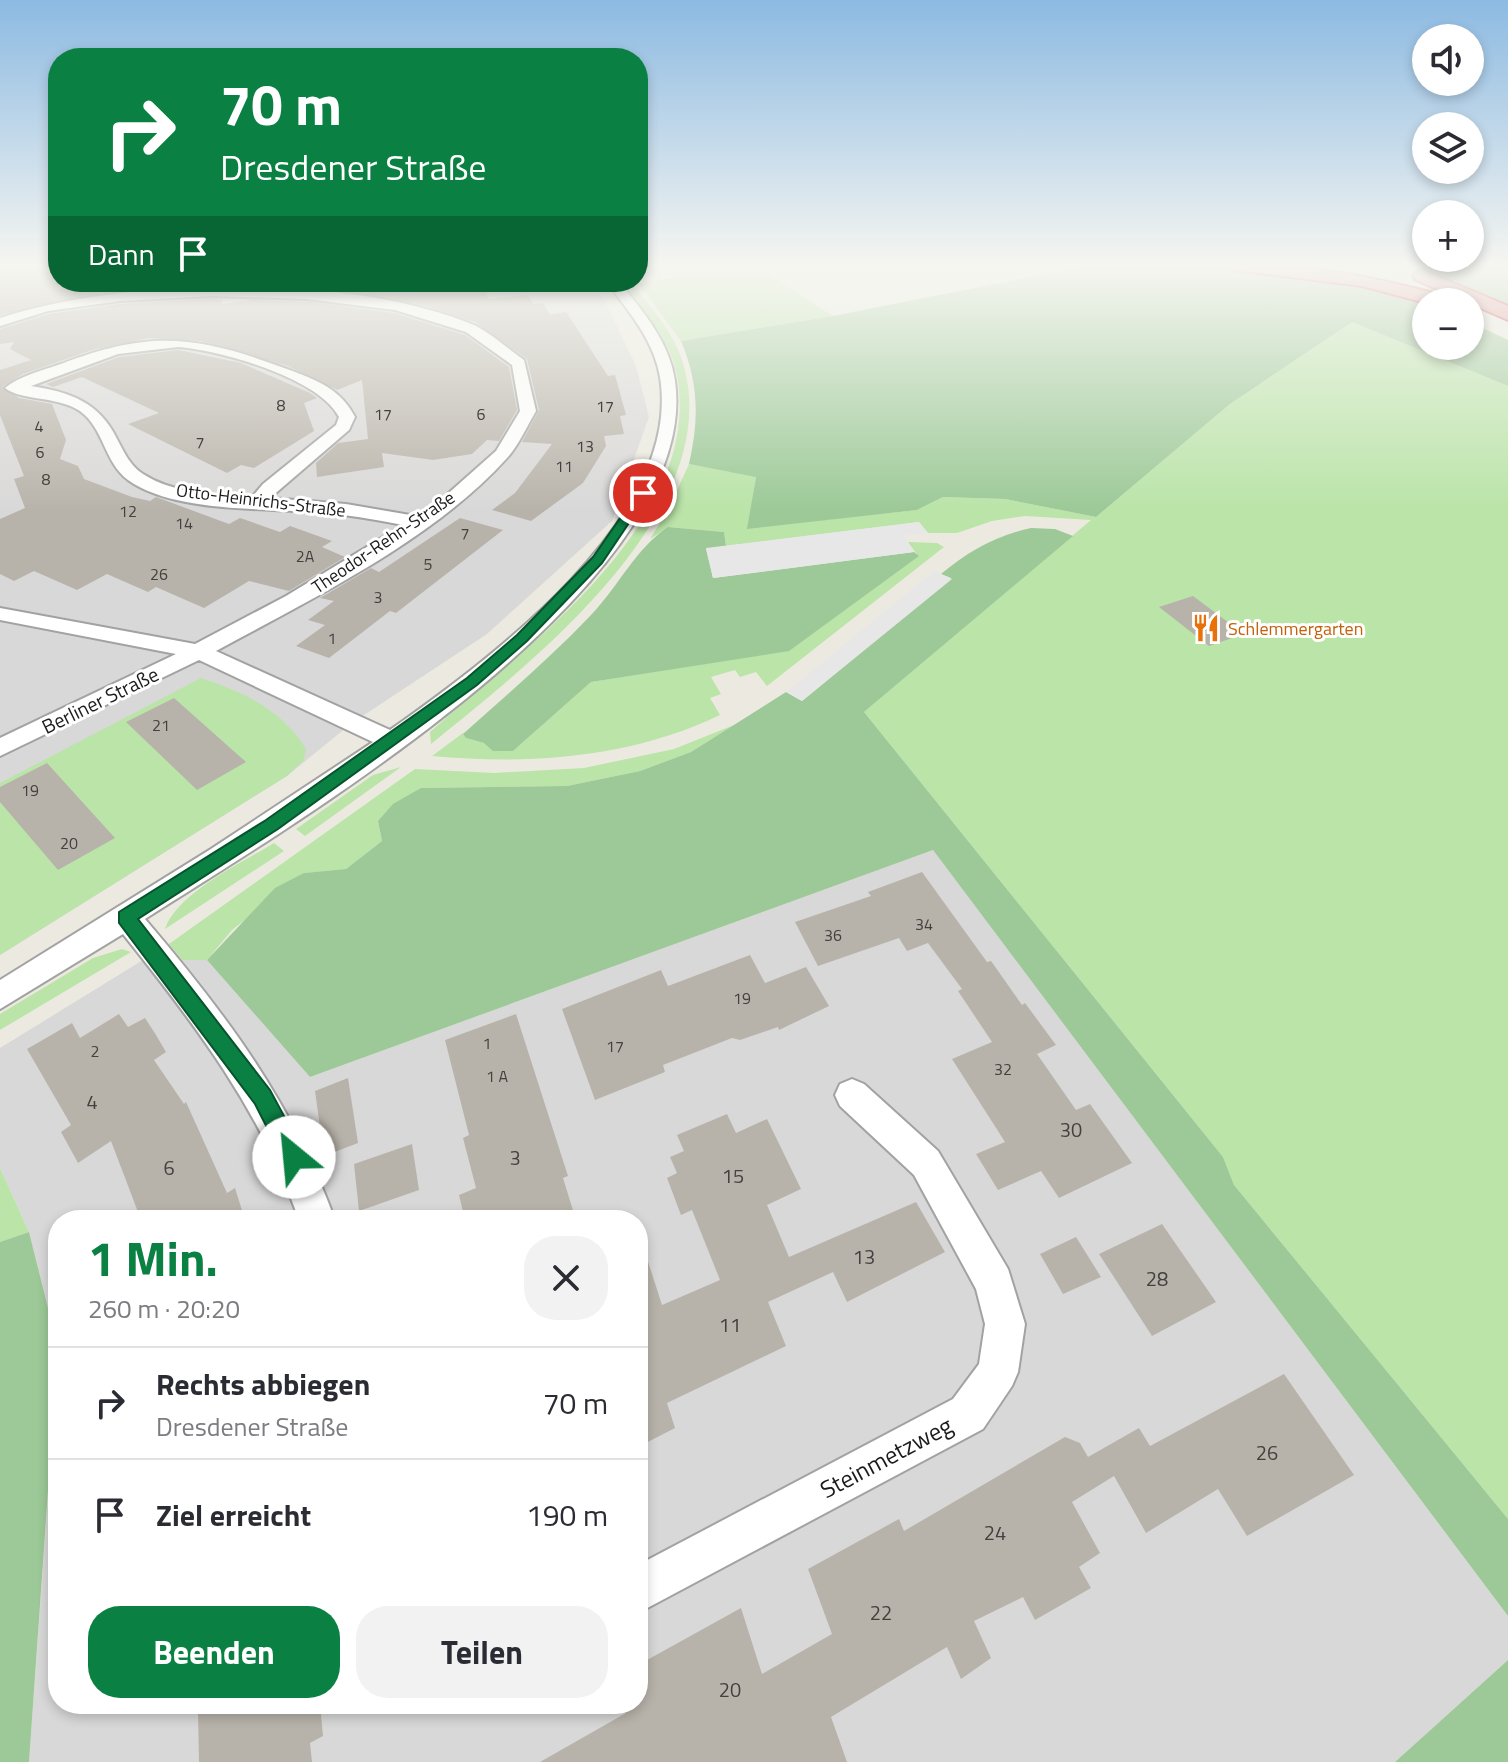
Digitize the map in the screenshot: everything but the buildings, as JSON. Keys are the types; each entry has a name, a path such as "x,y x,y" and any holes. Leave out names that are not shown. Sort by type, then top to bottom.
{"street":[{"path":"7,387 103,355 145,346"},
{"path":"194,346 235,355 317,385 342,406 347,417 343,427 269,488 258,502"},
{"name":"Theodor-Rehn-Straße","path":"200,652 310,591 419,522 496,459 527,415 531,388 518,361 503,346"},
{"path":"0,996 272,825 392,741 472,681 561,600 598,560 651,480 662,451 670,393 657,346"},
{"name":"Otto-Heinrichs-Straße","path":"7,387 82,405 98,418 117,459 137,478 169,490 258,502 337,508 419,522"},
{"name":"Berliner Straße","path":"0,614 200,652 392,741"},
{"name":"Berliner Straße","path":"0,748 200,652"},
{"path":"126,917 262,1097 294,1157 313,1210"},
{"name":"Steinmetzweg","path":"648,1585 968,1414 998,1372 1005,1324 994,1283 926,1163 852,1095"}],"shaded area":[{"path":"0,346 626,346 636,366 649,417 612,521 487,634 352,723 287,776 0,955"},
{"path":"919,522 928,533 903,536 914,552 713,578 706,548"},
{"path":"934,571 952,579 802,701 786,692"},
{"path":"933,850 1508,1616 1508,1660 1395,1762 29,1762 48,1495 48,1714 648,1714 648,1210 48,1210 48,1308 29,1232 0,1168 0,1048 169,944 182,960 207,960 310,1077"}],"green space":[{"path":"666,346 676,346 681,357 689,413 678,470 651,524 613,577 567,626 519,671 431,744 430,732 557,621 599,577 635,530 663,481 678,430 677,376"},
{"path":"683,346 1316,346 1230,404 1096,517 1005,499 943,497 917,510 747,529 756,477 689,464 696,417 691,372"},
{"path":"1316,346 1411,346 1412,360 1445,360 1508,386 1508,1519 1234,1185 1223,1157 864,712 1091,520 1025,516 992,521 957,533 928,533 919,522 726,546 724,532 669,527 650,539 668,510 689,464 756,476 748,528 917,510 943,497 1005,499 1096,517 1230,404"},
{"path":"1484,346 1508,346 1508,386 1445,360 1484,360"},
{"path":"668,527 724,532 726,546 706,549 713,578 914,552 919,556 789,651 591,682 513,751 493,751 484,743 466,738 463,734 591,615 646,546"},
{"path":"1031,528 1055,529 1073,536 864,712 1223,1157 1234,1185 1508,1519 1508,1616 933,850 310,1077 207,960 275,888 304,873 346,869 382,841 378,821 393,804 421,788 567,786 640,771 691,752 786,692 802,701 951,578 941,574 951,566 994,540"},
{"path":"908,542 937,543 944,547 767,686 756,672 740,677 735,670 711,677 721,694 710,698 720,715 651,741 579,755 505,759 432,756 463,733 466,738 513,751 591,682 753,656 918,556"},
{"path":"201,678 247,696 274,713 306,749 304,760 287,776 0,955 0,783"},
{"path":"734,725 691,752 640,771 567,786 421,788 378,821 382,841 346,869 304,873 232,930 207,960 182,960 169,944 415,769 494,773 584,768 674,749"},
{"path":"401,767 305,836 296,829 373,775"},
{"path":"274,843 284,851 165,929 172,916 196,891"},
{"path":"122,949 131,952 0,1030 0,1014 93,958"},
{"path":"0,1168 29,1232 0,1242"},
{"path":"29,1232 48,1308 48,1491 29,1762 0,1762 0,1242"},
{"path":"1508,1660 1508,1762 1395,1762"}],"place":[{"name":"Schlemmergarten","path":"1206,628"}],"route":[{"path":"294,1157 262,1097 126,917 272,825 472,681 522,638 598,560 643,493"}]}
